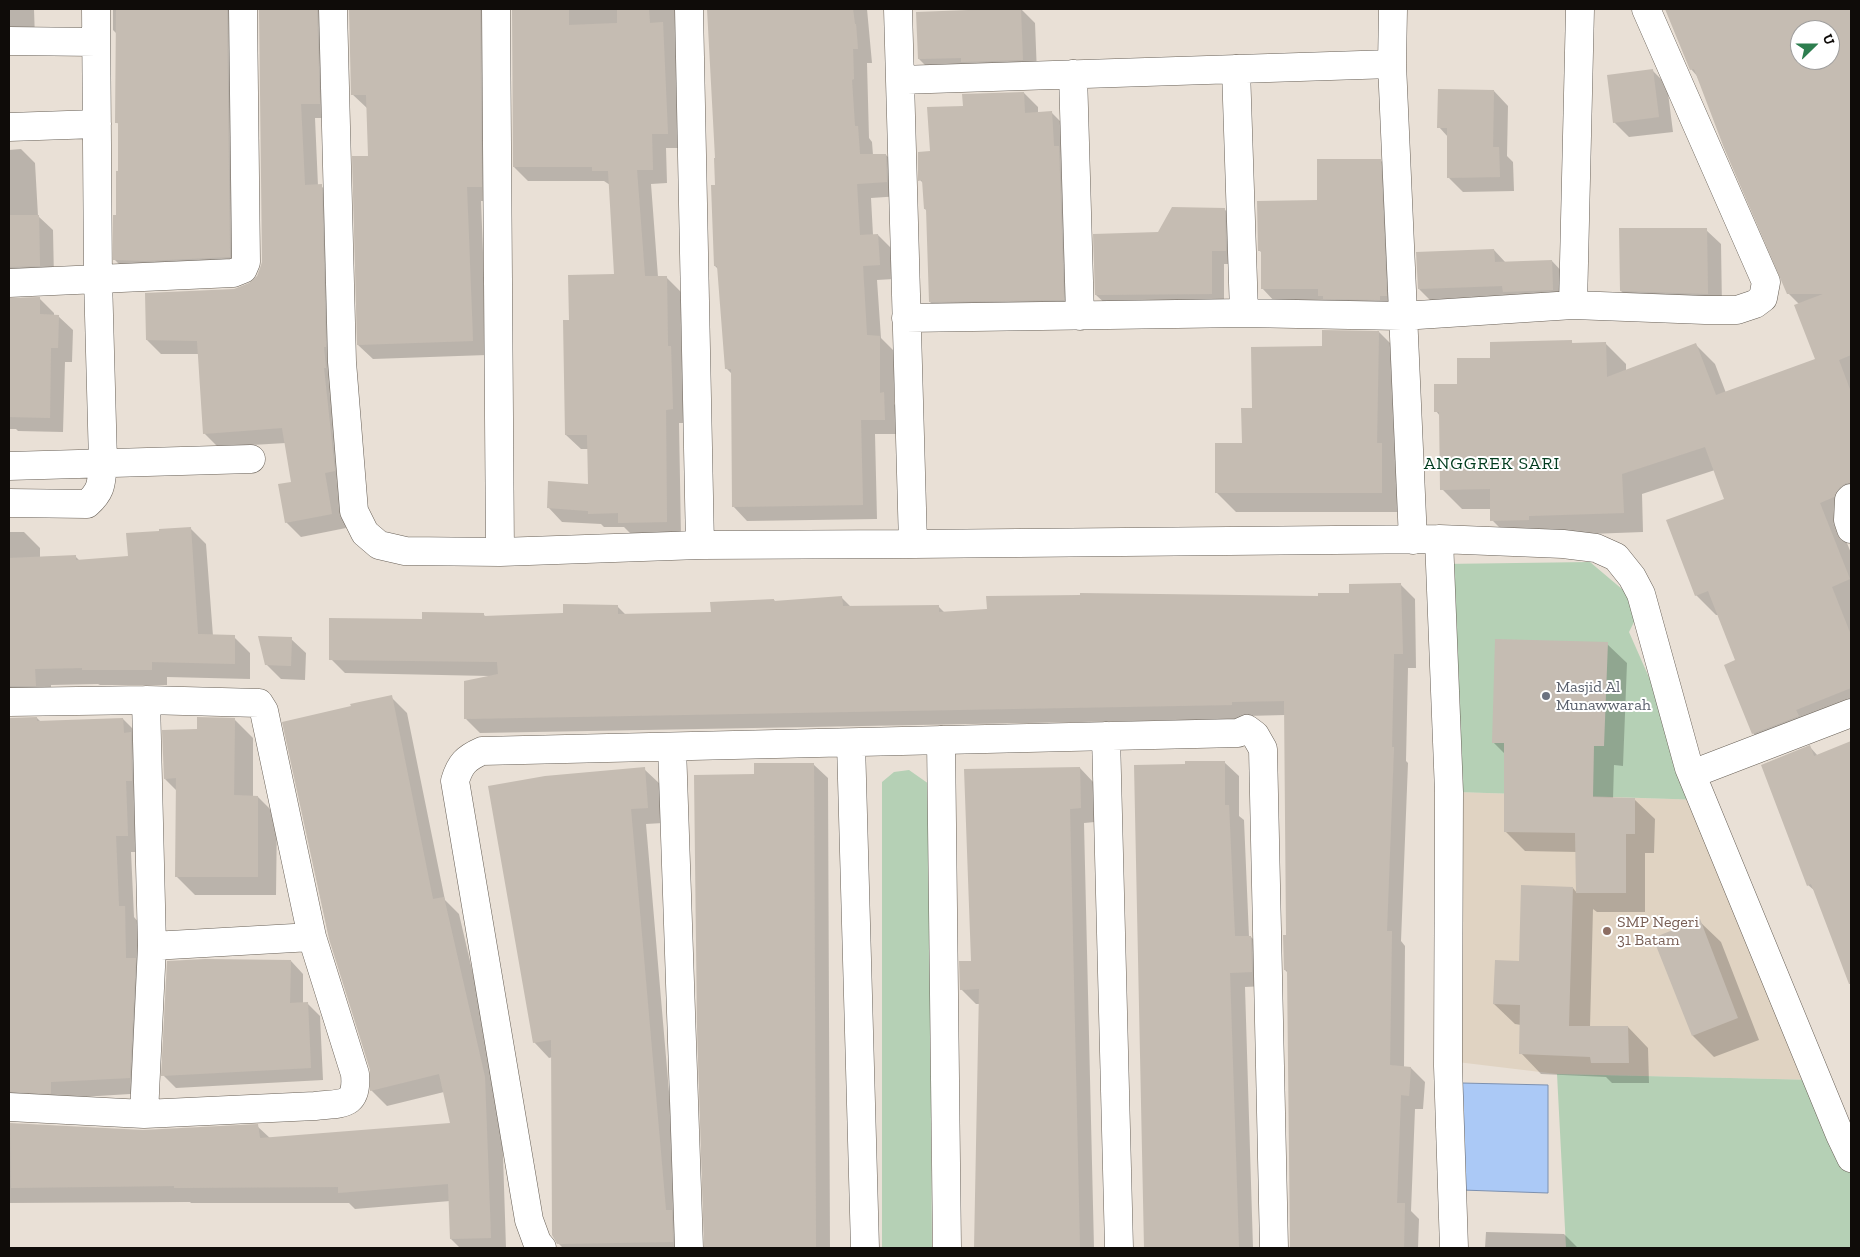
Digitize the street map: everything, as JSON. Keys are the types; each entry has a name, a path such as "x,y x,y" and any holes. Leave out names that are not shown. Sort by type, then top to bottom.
{"street":[{"path":"9,503 87,504 96,496 101,487 103,462 98,278 96,9"},
{"path":"9,283 233,273 243,269 246,262 243,9"},
{"path":"333,9 342,362 354,511 365,533 379,545 405,550 500,552 700,545 1426,539 1572,545 1596,548 1616,557 1632,577 1641,594 1692,774 1851,1158"},
{"path":"496,9 500,552"},
{"path":"689,9 700,545"},
{"path":"898,9 913,544"},
{"path":"1393,9 1392,64 1402,316 1426,539 1449,792 1448,1066 1454,1248"},
{"path":"1573,305 1580,9"},
{"path":"906,318 1244,313 1402,316 1573,305 1737,310 1755,304 1763,298 1766,282 1646,9"},
{"path":"9,41 96,42"},
{"path":"900,80 1392,64"},
{"path":"1236,69 1244,313"},
{"path":"1073,74 1080,316"},
{"path":"9,127 97,124"},
{"path":"9,466 252,459"},
{"path":"1851,498 1849,500 1848,520 1851,529"},
{"path":"144,1114 152,946 146,700"},
{"path":"9,702 146,700 259,703 264,711 312,937 355,1074 356,1089 351,1098 342,1103 315,1106 144,1114 9,1107"},
{"path":"1692,774 1851,713"},
{"path":"542,1248 537,1242 529,1220 455,781 462,763 470,756 482,751 1238,734 1247,729 1255,735 1263,749 1274,1248"},
{"path":"1106,736 1119,1248"},
{"path":"941,740 947,1248"},
{"path":"851,743 865,1248"},
{"path":"672,747 689,1248"},
{"path":"152,946 312,937"}],"shaded area":[{"name":"SMP Negeri 31 Batam","path":"1456,792 1703,800 1817,1080 1557,1074 1457,1062"}],"green space":[{"path":"1590,562 1642,606 1629,632 1703,800 1456,792 1443,564"},
{"path":"909,770 929,784 932,1248 882,1248 882,782 894,772"},
{"path":"1557,1074 1817,1080 1851,1163 1851,1248 1566,1248"}],"water":[{"path":"1461,1083 1548,1085 1548,1193 1462,1190"}],"building":[{"path":"116,9 227,9 230,257 145,261 113,260 113,215 116,215 116,171 118,171 118,123 115,123"},
{"path":"259,9 317,9 320,104 301,104 305,185 322,184 326,347 324,347 326,368 324,368 335,471 325,473 332,514 285,523 278,484 291,482 282,428 203,434 197,341 146,340 145,293 234,289 249,283 257,276 260,268 262,262"},
{"path":"349,9 480,9 482,187 467,187 473,341 357,345 352,156 368,156 366,95 351,95"},
{"path":"512,9 569,9 569,25 617,23 617,9 649,9 650,23 663,22 668,134 652,134 653,170 637,170 645,276 667,276 668,346 671,346 673,409 666,410 667,522 618,523 618,513 588,514 588,511 547,508 548,481 588,484 587,435 565,435 563,320 569,320 568,275 614,274 608,171 592,171 592,167 513,167"},
{"path":"707,9 853,9 858,49 853,49 854,79 852,80 855,126 858,126 860,154 886,154 887,182 857,184 860,235 878,234 880,265 863,266 867,335 880,336 880,393 884,392 885,420 861,420 863,505 732,507 731,369 725,369 717,266 714,266 711,185 715,185 715,158"},
{"path":"1021,9 1023,60 961,62 961,58 918,59 916,12"},
{"path":"1665,9 1851,9 1851,355 1839,360 1851,392 1851,483 1846,483 1840,487 1834,497 1820,503 1850,579 1832,587 1851,635 1851,688 1796,710 1799,716 1752,734 1724,665 1735,660 1708,591 1695,596 1666,520 1724,499 1705,447 1622,474 1624,513 1529,516 1529,520 1490,521 1490,489 1440,490 1439,412 1434,412 1434,384 1457,384 1457,358 1490,358 1490,342 1572,340 1572,343 1606,342 1607,377 1696,343 1716,395 1815,359 1794,305 1823,294 1787,294 1724,148 1694,69 1690,70"},
{"path":"1653,69 1659,117 1613,123 1607,75"},
{"path":"1438,89 1494,90 1493,147 1499,147 1500,177 1447,178 1447,128 1437,128"},
{"path":"1024,92 1025,113 1052,111 1054,146 1059,146 1064,300 929,302 926,209 924,209 922,180 918,181 918,152 930,151 927,107 963,106 962,94"},
{"path":"1317,159 1381,159 1387,296 1380,296 1380,300 1323,299 1323,296 1318,296 1318,289 1261,289 1261,251 1258,251 1257,201 1317,200"},
{"path":"1172,207 1225,208 1226,251 1212,251 1212,294 1095,295 1093,234 1158,232"},
{"path":"9,215 39,215 40,266 9,267"},
{"path":"1619,228 1707,228 1708,294 1620,291"},
{"path":"1494,249 1495,262 1552,260 1553,290 1503,292 1502,286 1418,289 1416,252"},
{"path":"40,297 40,314 59,315 58,348 51,348 50,418 9,417 9,298"},
{"path":"1322,330 1379,331 1377,443 1382,443 1382,493 1215,493 1215,443 1242,443 1241,408 1252,408 1251,347 1322,346"},
{"path":"191,527 198,634 235,635 235,664 152,662 152,670 35,669 36,686 9,686 9,558 76,555 76,560 128,556 126,533"},
{"path":"1401,583 1403,654 1394,654 1392,747 1394,747 1387,931 1392,931 1390,1065 1411,1067 1409,1096 1401,1095 1397,1203 1405,1203 1404,1248 1290,1248 1287,970 1284,970 1283,935 1286,935 1284,701 1232,702 1232,705 464,719 464,681 498,674 497,662 329,660 329,618 422,619 422,612 484,613 484,616 563,613 563,604 618,605 618,614 711,612 710,602 774,599 774,601 842,596 843,606 939,605 939,612 987,609 986,596 1080,595 1080,593 1318,596 1318,593 1349,593 1349,584"},
{"path":"258,636 292,637 291,666 265,665"},
{"path":"1495,639 1608,642 1604,746 1594,746 1593,797 1635,798 1635,834 1626,834 1626,893 1576,893 1575,833 1504,832 1504,743 1492,743"},
{"path":"392,695 433,899 444,897 485,1077 491,1238 450,1239 448,1184 338,1193 338,1187 174,1188 174,1186 11,1188 10,1123 143,1130 258,1124 260,1138 450,1123 439,1074 370,1091 370,1070 329,939 282,722"},
{"path":"37,717 37,721 123,718 124,733 131,732 132,781 126,781 128,836 116,836 119,906 125,906 126,958 136,958 130,1078 51,1082 51,1094 9,1092 9,718"},
{"path":"197,717 235,718 234,795 258,796 258,877 175,877 176,778 164,779 162,730 197,729"},
{"path":"1851,741 1851,984 1849,984 1811,884 1807,886 1761,765 1810,745 1814,756"},
{"path":"1185,761 1225,761 1225,805 1229,805 1235,936 1251,936 1252,972 1230,973 1239,1248 1144,1248 1134,765 1185,764"},
{"path":"754,763 814,763 816,1248 704,1248 697,1029 694,775 754,774"},
{"path":"645,767 648,808 631,809 666,1210 672,1210 673,1242 557,1244 552,1235 551,1040 533,1043 488,786 545,776"},
{"path":"1080,767 1081,808 1070,809 1080,1248 974,1248 979,989 960,990 959,961 971,961 964,769"},
{"path":"1521,885 1573,887 1569,1026 1628,1026 1629,1063 1591,1063 1590,1057 1519,1054 1520,1005 1493,1004 1495,960 1519,961"},
{"path":"1700,919 1738,1018 1692,1036 1653,938"},
{"path":"205,959 291,960 290,1003 308,1002 311,1068 161,1076 167,961"}],"place":[{"name":"Masjid Al Munawwarah","path":"1546,696"},
{"name":"SMP Negeri 31 Batam","path":"1607,931"}],"district":[{"name":"ANGGREK SARI","path":"1492,464"}]}
